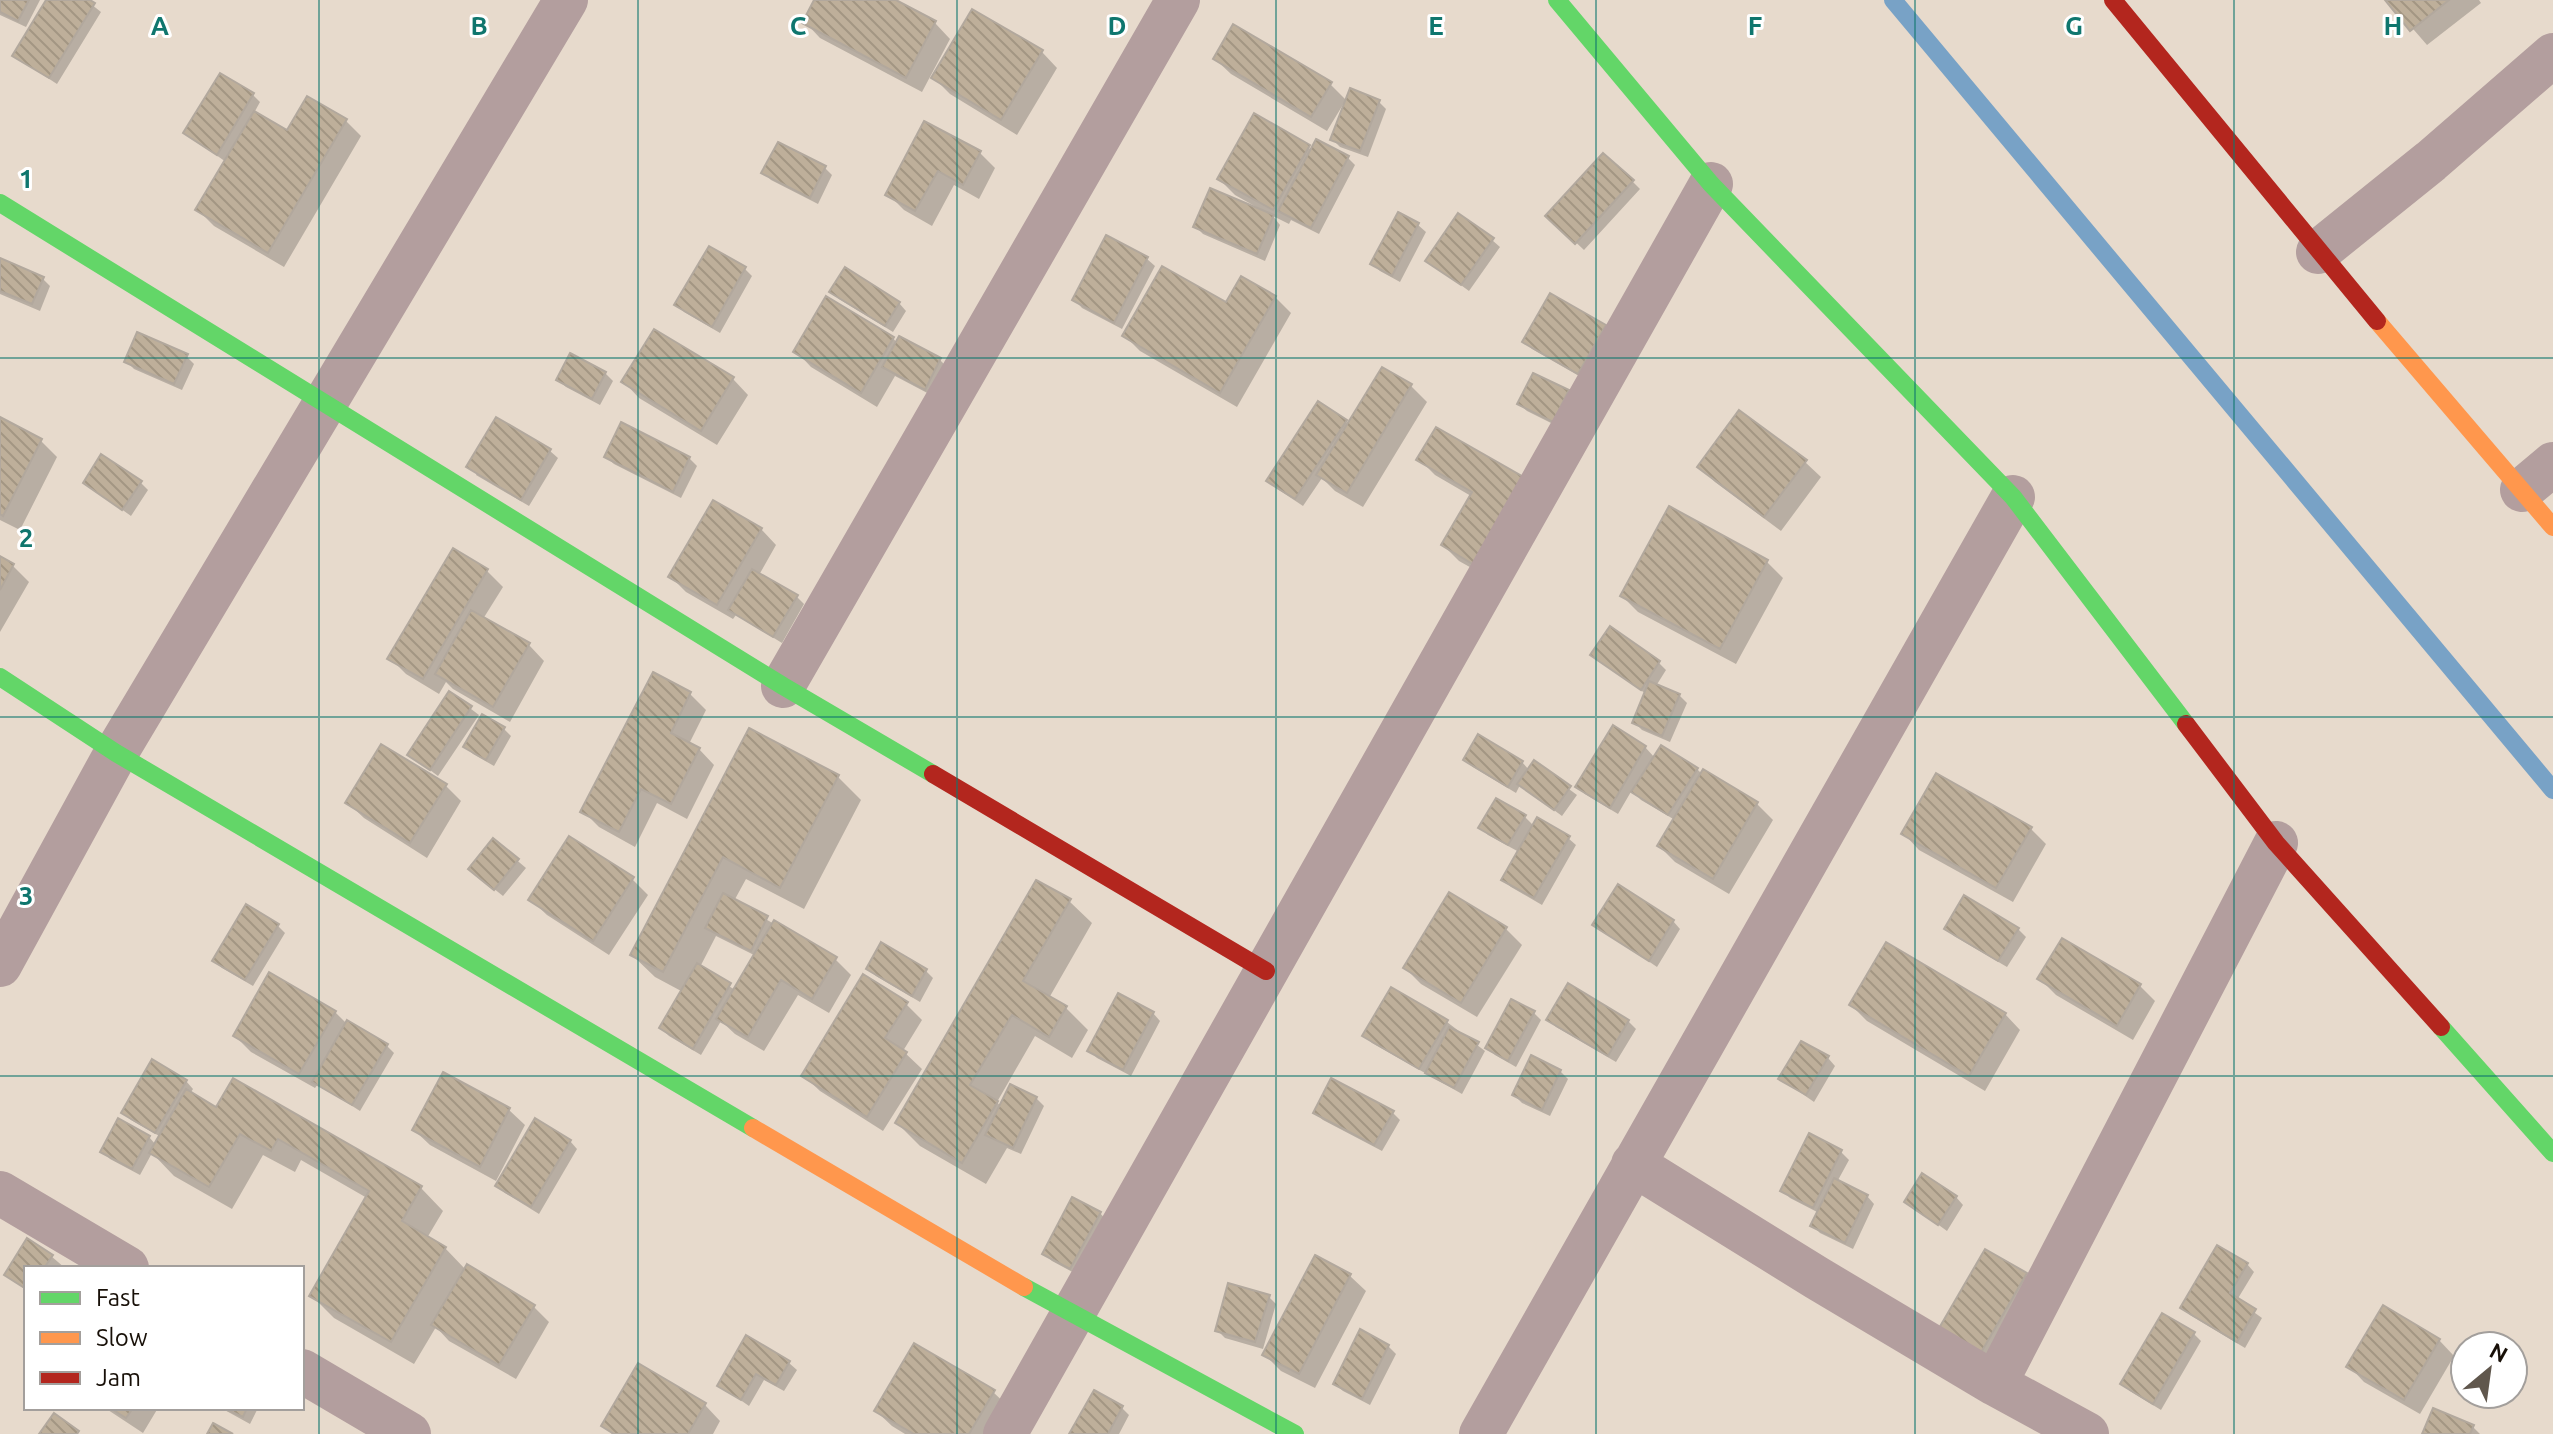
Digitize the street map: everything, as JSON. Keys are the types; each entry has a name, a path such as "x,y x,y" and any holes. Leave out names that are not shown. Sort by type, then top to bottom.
{"street":[{"path":"0,965 116,753 566,0"},
{"path":"783,686 1178,0"},
{"path":"1557,0 1711,184 2013,497 2276,843 2553,1153"},
{"path":"2113,0 2318,252 2538,477 2553,527"},
{"path":"2318,252 2431,161 2553,55"},
{"path":"1005,1434 1711,184"},
{"path":"0,203 783,686 1266,971"},
{"path":"1481,1434 2013,497"},
{"path":"0,677 116,753 1071,1315 1295,1434"},
{"path":"1995,1384 2276,843"},
{"path":"1633,1164 1995,1384 2087,1434"},
{"path":"0,1193 124,1266"},
{"path":"304,1372 409,1434"}],"building":[{"path":"0,0 29,0 18,21 0,12"},
{"path":"46,0 90,0 95,3 49,78 12,56"},
{"path":"814,0 896,0 936,21 906,78 802,23"},
{"path":"2385,0 2449,0 2410,31"},
{"path":"972,9 1043,50 1001,120 931,78"},
{"path":"1233,24 1332,82 1311,117 1213,59"},
{"path":"220,73 254,93 217,155 183,133"},
{"path":"1350,88 1380,100 1360,151 1330,140"},
{"path":"307,96 347,119 268,253 195,210 254,111 287,130"},
{"path":"1254,113 1310,145 1273,210 1217,179"},
{"path":"924,121 981,151 963,185 938,171 915,211 885,195"},
{"path":"1316,139 1349,156 1311,228 1278,211"},
{"path":"778,142 826,166 810,198 761,173"},
{"path":"1603,153 1634,180 1575,244 1545,216"},
{"path":"1210,188 1274,215 1257,254 1193,227"},
{"path":"1398,212 1419,223 1392,276 1370,264"},
{"path":"1458,213 1494,238 1461,285 1425,261"},
{"path":"1106,235 1148,257 1114,323 1072,300"},
{"path":"709,246 746,267 712,327 674,305"},
{"path":"0,258 44,277 32,304 0,291"},
{"path":"1162,266 1226,302 1241,276 1276,296 1220,393 1122,336"},
{"path":"845,267 900,302 885,326 829,292"},
{"path":"1550,293 1606,325 1578,374 1522,342"},
{"path":"826,296 894,337 861,393 793,352"},
{"path":"654,329 734,377 701,431 621,382"},
{"path":"137,332 188,354 174,384 124,362"},
{"path":"899,336 941,358 925,390 882,367"},
{"path":"570,353 606,372 592,399 556,380"},
{"path":"1382,367 1412,384 1347,493 1316,475"},
{"path":"1533,373 1569,390 1553,422 1517,404"},
{"path":"1318,401 1347,420 1295,499 1266,481"},
{"path":"1739,410 1807,460 1764,517 1697,467"},
{"path":"0,417 42,439 3,516 0,514"},
{"path":"496,417 551,449 521,500 466,467"},
{"path":"621,422 690,457 673,492 604,457"},
{"path":"1436,427 1527,479 1476,566 1441,545 1472,492 1416,460"},
{"path":"101,454 142,481 122,510 83,483"},
{"path":"713,500 762,528 717,605 668,577"},
{"path":"1669,506 1768,560 1720,649 1620,596"},
{"path":"453,548 488,569 423,679 387,659"},
{"path":"0,556 14,564 0,590"},
{"path":"752,569 798,595 773,637 728,610"},
{"path":"471,610 530,643 493,707 435,674"},
{"path":"1610,626 1660,661 1641,690 1590,655"},
{"path":"653,672 691,692 671,733 700,748 671,804 641,789 619,832 580,812"},
{"path":"1649,681 1680,694 1662,736 1632,723"},
{"path":"449,691 472,706 430,770 407,755"},
{"path":"482,714 505,727 486,760 463,747"},
{"path":"1613,725 1646,746 1610,808 1575,787"},
{"path":"749,728 839,775 780,888 723,857 663,972 630,955"},
{"path":"1478,734 1523,761 1508,787 1463,760"},
{"path":"381,744 447,784 410,843 345,803"},
{"path":"1661,745 1698,768 1668,815 1631,792"},
{"path":"1534,760 1571,786 1554,810 1517,784"},
{"path":"1703,769 1758,802 1713,879 1657,846"},
{"path":"1936,773 2032,827 1996,888 1901,834"},
{"path":"1496,798 1526,815 1508,845 1478,828"},
{"path":"1537,817 1570,836 1534,898 1501,880"},
{"path":"569,836 634,877 593,941 528,900"},
{"path":"493,838 519,859 494,890 468,869"},
{"path":"1036,880 1071,899 1023,981 1067,1006 1049,1037 1012,1015 970,1085 998,1101 962,1163 895,1123"},
{"path":"1618,884 1674,920 1649,961 1592,925"},
{"path":"1449,892 1507,927 1461,1003 1403,968"},
{"path":"723,893 768,916 751,951 705,928"},
{"path":"1964,895 2019,928 1998,961 1944,929"},
{"path":"246,904 279,924 245,980 212,961"},
{"path":"774,920 837,957 812,999 781,980 748,1037 716,1019"},
{"path":"2062,938 2141,984 2117,1026 2037,979"},
{"path":"881,942 927,969 912,996 866,969"},
{"path":"1886,942 2006,1013 1969,1076 1849,1005"},
{"path":"697,963 731,983 693,1049 659,1028"},
{"path":"269,972 336,1011 299,1074 233,1036"},
{"path":"863,974 908,1002 885,1038 907,1052 867,1117 801,1076"},
{"path":"1568,983 1629,1020 1608,1056 1546,1020"},
{"path":"1391,987 1448,1020 1419,1069 1362,1036"},
{"path":"1118,993 1154,1012 1123,1070 1087,1051"},
{"path":"1511,999 1535,1011 1508,1061 1485,1048"},
{"path":"347,1020 388,1044 352,1105 312,1082"},
{"path":"1449,1027 1479,1042 1454,1088 1425,1073"},
{"path":"1801,1041 1829,1056 1806,1095 1778,1079"},
{"path":"1531,1055 1561,1070 1542,1110 1512,1095"},
{"path":"152,1059 187,1080 155,1133 121,1113"},
{"path":"443,1072 510,1108 480,1167 412,1130"},
{"path":"233,1078 422,1186 402,1221 446,1247 391,1342 309,1296 369,1191 278,1139 271,1151 240,1134 209,1187 149,1153 186,1089 216,1107"},
{"path":"1331,1078 1394,1111 1374,1145 1313,1113"},
{"path":"1010,1084 1037,1097 1013,1148 985,1135"},
{"path":"118,1118 150,1136 132,1169 100,1152"},
{"path":"535,1118 571,1140 531,1207 495,1186"},
{"path":"1809,1133 1842,1150 1813,1208 1780,1191"},
{"path":"1922,1173 1957,1196 1938,1225 1904,1202"},
{"path":"1834,1178 1868,1195 1845,1243 1810,1226"},
{"path":"1072,1197 1101,1212 1070,1269 1042,1254"},
{"path":"27,1238 53,1255 45,1266 24,1266 24,1288 4,1275"},
{"path":"2217,1245 2248,1263 2230,1293 2256,1309 2237,1342 2180,1308"},
{"path":"1985,1249 2027,1273 1979,1356 1938,1330"},
{"path":"1315,1255 1351,1274 1299,1374 1262,1355"},
{"path":"467,1264 535,1305 499,1365 431,1325"},
{"path":"1228,1283 1270,1295 1255,1342 1215,1331"},
{"path":"2383,1305 2440,1339 2404,1400 2346,1367"},
{"path":"2162,1313 2195,1332 2153,1404 2120,1384"},
{"path":"1360,1329 1389,1345 1362,1399 1333,1384"},
{"path":"746,1335 790,1361 776,1385 756,1374 741,1400 717,1386"},
{"path":"914,1343 995,1390 969,1434 914,1434 874,1411"},
{"path":"638,1363 706,1403 688,1434 614,1434 601,1426"},
{"path":"1094,1390 1123,1406 1108,1434 1069,1434"},
{"path":"2433,1408 2474,1425 2470,1434 2422,1434"},
{"path":"113,1410 132,1410 126,1418"},
{"path":"227,1410 246,1410 243,1417"},
{"path":"54,1413 79,1431 77,1434 39,1434"},
{"path":"213,1423 233,1434 207,1434"}],"waterway":[{"path":"1893,0 2553,790"}],"traffic: fast":[{"path":"1557,0 1711,184 2013,497 2186,724"},
{"path":"0,203 783,686 933,774"},
{"path":"0,677 116,753 753,1128"},
{"path":"2441,1027 2553,1153"},
{"path":"1024,1287 1295,1434"}],"traffic: slow":[{"path":"2377,321 2553,527"},
{"path":"753,1128 1024,1287"}],"traffic: jam":[{"path":"2113,0 2377,321"},
{"path":"2186,724 2276,843 2441,1027"},
{"path":"933,774 1266,971"}]}
